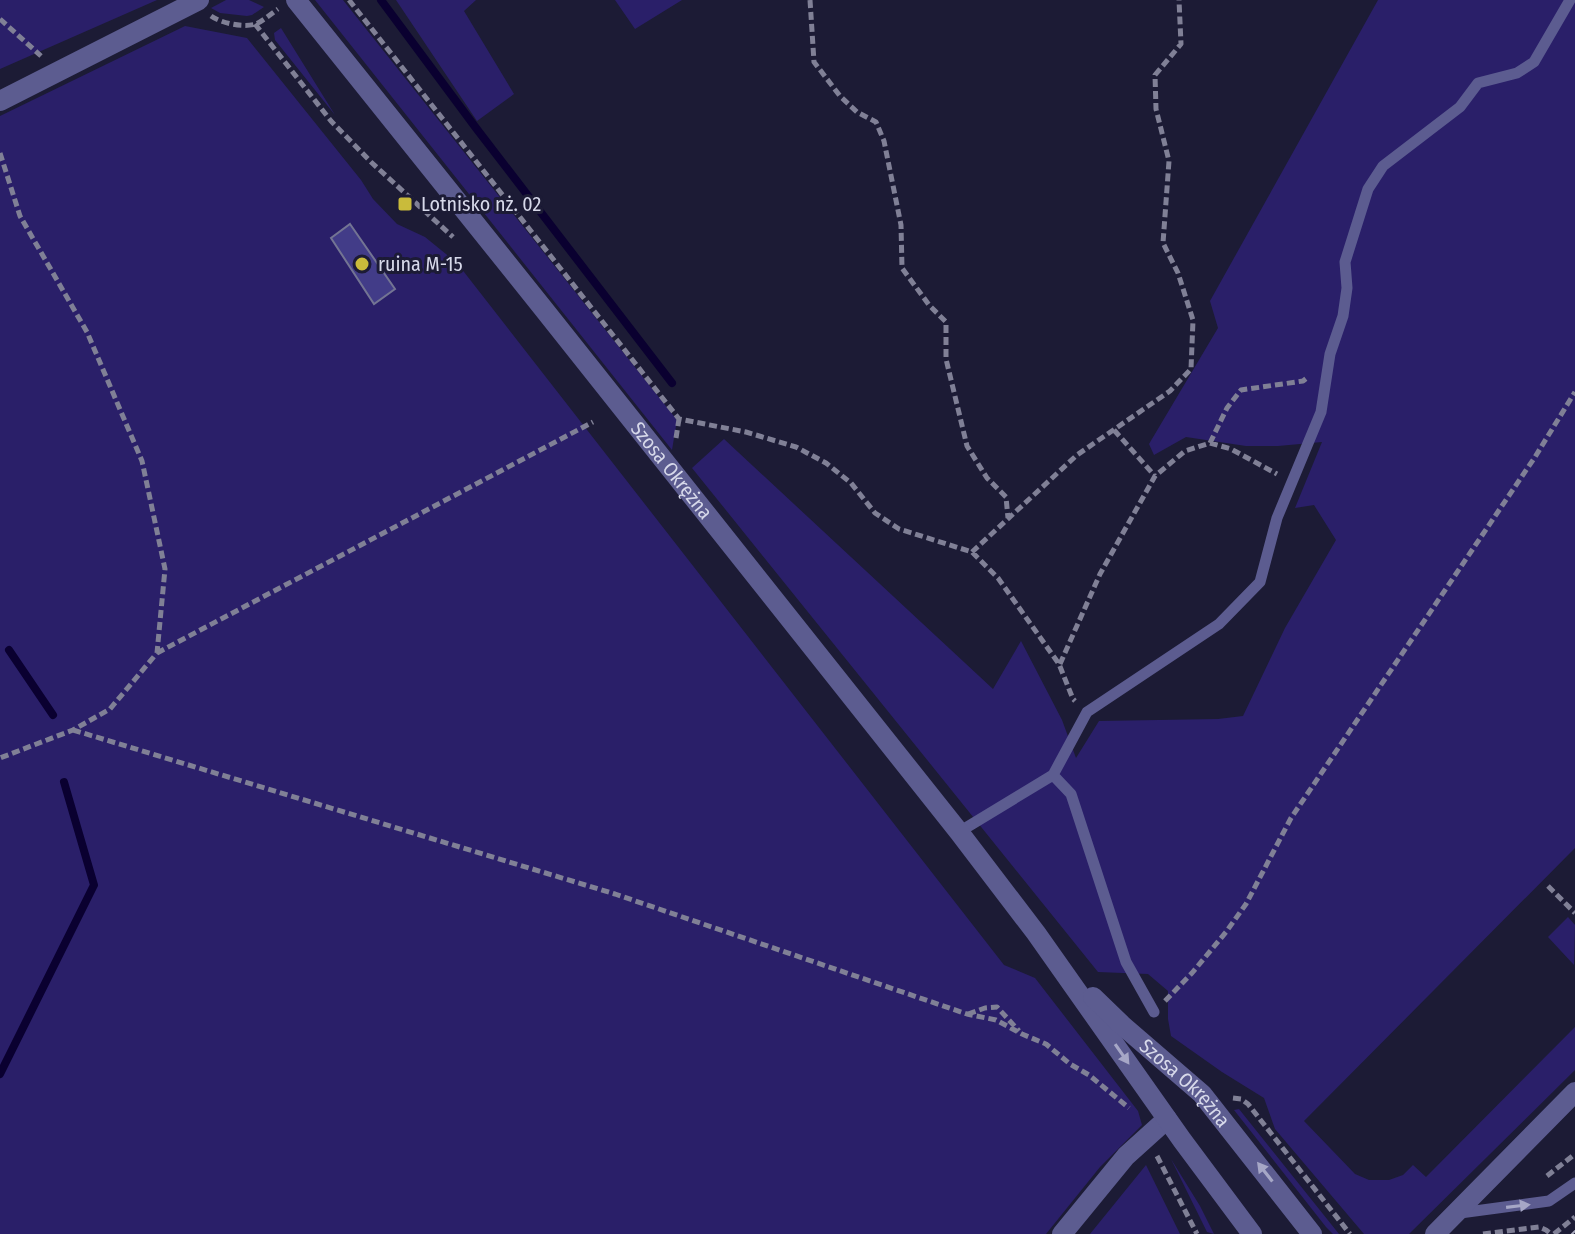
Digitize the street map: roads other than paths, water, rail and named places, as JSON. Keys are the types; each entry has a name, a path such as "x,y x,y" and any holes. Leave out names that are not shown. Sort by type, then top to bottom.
{"street":[{"name":"Szosa Okrężna","path":"296,0 959,832 1044,945 1161,1124 1252,1234"},
{"path":"0,101 198,1"},
{"name":"Szosa Okrężna","path":"1044,945 1122,1025 1202,1094 1312,1234"},
{"path":"1435,1234 1575,1092"},
{"path":"1062,1234 1126,1156 1161,1124"}],"lane":[{"path":"959,832 1053,775 1087,712 1219,624 1260,582 1277,518 1321,412 1330,354 1343,316 1347,288 1345,262 1368,189 1383,166 1460,107 1478,83 1517,73 1534,62 1570,0"},
{"path":"1053,775 1071,794 1126,962 1154,1012"},
{"path":"1455,1214 1549,1201 1575,1183"}],"waterway":[{"path":"381,0 672,383"},
{"path":"9,650 53,715"},
{"path":"0,1074 94,885 64,782"}],"tram line":[{"path":"1572,1234 1575,1231"}],"place":[{"name":"Lotnisko nż. 02","path":"405,204"},
{"name":"ruina M-15","path":"362,264"}]}
